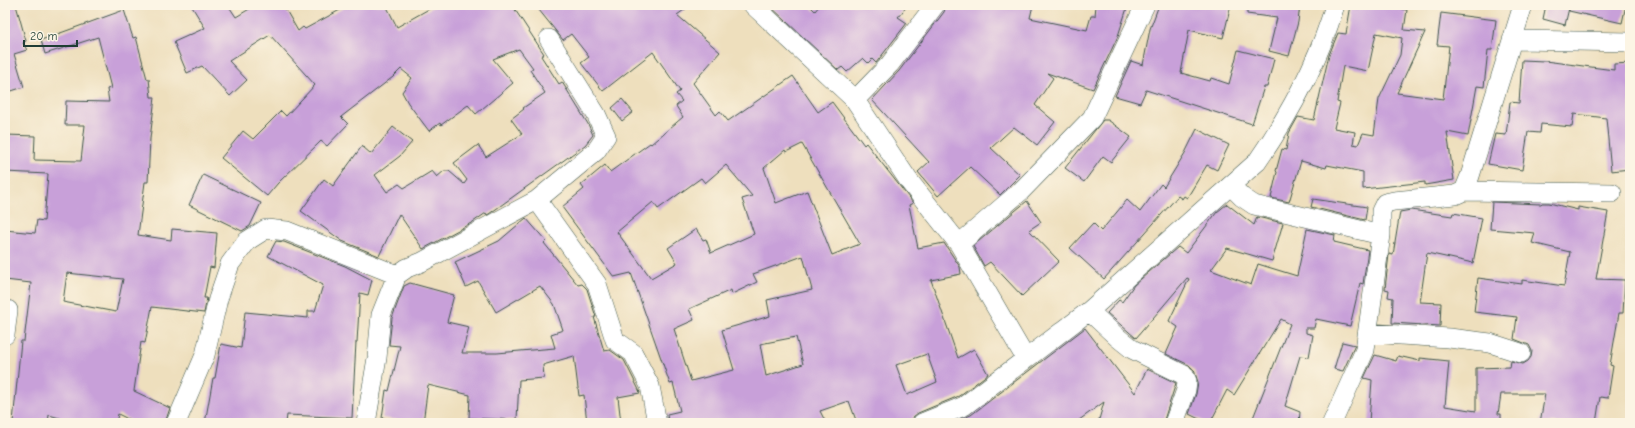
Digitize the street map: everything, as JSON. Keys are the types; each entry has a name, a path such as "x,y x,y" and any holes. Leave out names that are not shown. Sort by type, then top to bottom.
{"street":[{"path":"753,5 855,100 909,181 959,244 1026,359"},
{"path":"855,100 890,64 935,5"},
{"path":"959,244 1021,191 1092,118 1145,5"},
{"path":"922,423 964,406 1089,311 1257,162 1276,134 1312,65 1324,39 1335,5"},
{"path":"1464,191 1523,5"},
{"path":"366,423 377,358 380,315 397,275 407,268 422,262 537,200 596,151 606,136 596,114 549,39"},
{"path":"1513,40 1630,42"},
{"path":"1231,186 1242,197 1254,205 1381,235"},
{"path":"1332,423 1365,350 1381,235 1381,211 1385,203 1455,195 1464,191 1612,193"},
{"path":"537,200 597,284 615,340 633,353 650,386 657,423"},
{"path":"176,423 205,355 218,299 230,264 247,241 266,229 287,230 397,275"},
{"path":"5,336 8,310"},
{"path":"1089,311 1132,349 1184,375 1187,381 1186,390 1174,423"},
{"path":"1368,333 1449,338 1490,343 1521,352"}],"building":[{"path":"5,5 16,5 26,41 23,43 27,50 14,54 24,87 5,93"},
{"path":"191,5 228,5 236,17 256,5 283,5 298,31 303,27 305,29 349,5 386,5 397,27 436,5 512,5 544,54 541,56 559,84 562,82 588,124 593,135 585,145 489,214 487,215 486,213 473,222 423,249 399,214 379,256 342,241 301,211 324,179 333,186 362,146 371,154 393,127 412,142 400,156 375,175 387,192 399,184 404,188 432,171 437,177 444,171 449,171 464,184 467,180 454,163 478,145 486,157 522,134 511,119 524,109 523,108 545,93 530,70 533,68 519,49 493,59 513,83 476,114 468,105 441,125 440,123 429,131 408,103 402,92 412,78 401,69 393,77 341,117 348,124 327,146 321,141 278,183 267,196 221,158 243,131 253,139 281,111 286,116 315,85 270,35 229,61 247,80 230,96 202,66 187,73 174,42 205,28"},
{"path":"535,5 691,5 677,15 720,52 693,83 716,115 720,111 728,121 793,76 818,112 832,102 864,145 866,143 913,203 909,205 918,248 944,243 960,267 961,274 931,280 958,358 974,349 988,374 959,396 918,413 913,417 911,423 857,423 849,401 820,411 826,423 668,423 667,414 680,411 673,383 670,384 631,273 614,277 562,207 584,189 581,185 605,165 610,172 650,143 651,144 683,117 676,106 682,101 676,94 680,91 653,52 603,91 581,63 589,57 571,34 563,40","holes":["802,144 860,244 832,255 807,191 776,203 764,168 785,150 786,152","726,165 752,196 742,199 754,234 711,253 706,239 703,240 696,229 668,248 677,263 651,278 617,232 653,202 658,209 701,178 705,183","803,256 812,290 767,300 770,316 722,330 734,370 691,381 674,329 694,320 689,309 731,290 732,294 757,282 753,274","796,337 803,364 766,376 760,344","927,354 937,382 907,395 896,365"]},
{"path":"769,5 809,5 815,11 820,5 908,5 898,17 907,23 876,63 872,59 868,63 863,58 847,72 842,67 838,70"},
{"path":"946,5 1033,5 1030,18 1087,30 1091,16 1095,16 1096,5 1128,5 1118,36 1093,89 1047,73 1053,78 1035,105 1055,122 1037,145 1014,127 991,148 1020,175 1000,195 970,167 938,196 918,172 929,162 872,100 899,71 944,12"},
{"path":"1159,5 1231,5 1223,38 1189,30 1181,73 1210,81 1211,78 1229,84 1238,50 1274,59 1267,87 1264,87 1252,124 1146,90 1140,103 1115,96 1131,61 1143,65 1150,29"},
{"path":"1247,5 1300,5 1298,22 1289,56 1269,51 1277,18 1247,14"},
{"path":"1351,5 1391,5 1391,7 1407,10 1404,30 1425,32 1397,93 1443,99 1449,46 1437,45 1441,13 1496,20 1492,50 1488,50 1484,87 1477,86 1468,136 1447,132 1454,180 1425,185 1425,182 1363,189 1363,172 1327,165 1326,168 1301,161 1289,202 1271,198 1282,149 1286,150 1289,133 1298,117 1314,120 1329,55 1338,33 1346,34","holes":["1376,33 1402,38 1400,55 1379,99 1374,135 1363,133 1358,145 1353,144 1355,132 1334,128 1340,103 1337,102 1343,66 1368,71"]},
{"path":"1546,5 1626,5 1622,23 1569,11 1569,8 1565,25 1543,19"},
{"path":"124,10 133,38 136,37 147,79 149,79 151,97 155,97 150,139 148,182 145,182 138,235 171,240 172,229 217,233 214,268 210,267 204,298 207,298 204,313 152,307 145,343 141,342 134,391 170,408 165,423 136,423 118,414 116,423 77,423 49,415 48,423 13,422 21,341 24,341 31,283 5,280 5,230 35,233 37,220 44,221 48,174 5,172 6,135 35,136 34,160 81,161 85,125 65,125 66,101 109,102 107,89 111,88 98,37 45,54 41,40","holes":["67,273 123,279 116,312 63,302"]},
{"path":"1522,60 1545,61 1614,70 1614,64 1630,63 1630,169 1611,171 1606,118 1574,114 1572,127 1541,124 1540,133 1528,132 1522,170 1488,164 1495,134 1506,135 1510,102 1519,103"},
{"path":"622,99 633,112 622,121 612,108"},
{"path":"1103,120 1108,120 1131,137 1111,162 1103,156 1084,182 1065,168"},
{"path":"1197,129 1229,145 1217,170 1207,165 1187,198 1184,196 1182,199 1178,196 1104,279 1070,248 1093,223 1101,231 1127,200 1140,212 1161,184 1164,187 1185,153"},
{"path":"203,175 261,203 250,226 242,231 189,205"},
{"path":"1313,199 1367,207 1365,220 1311,207"},
{"path":"1027,201 1041,222 1029,230 1059,261 1022,296 990,262 984,266 973,246"},
{"path":"1492,202 1549,203 1578,210 1578,207 1608,212 1596,279 1625,280 1623,313 1619,313 1610,365 1613,366 1608,398 1600,397 1596,423 1540,423 1545,394 1501,394 1498,414 1501,414 1501,423 1369,422 1372,380 1364,378 1375,355 1396,361 1398,356 1420,361 1420,358 1449,361 1445,406 1476,411 1476,368 1510,367 1511,361 1523,364 1531,357 1532,351 1529,345 1514,339 1517,317 1474,312 1478,278 1522,284 1522,280 1564,286 1570,252 1532,243 1535,233 1490,229"},
{"path":"1227,204 1254,225 1257,217 1283,223 1272,261 1227,248 1211,270 1251,285 1258,264 1297,276 1307,229 1335,235 1334,242 1368,250 1363,284 1360,283 1350,326 1316,319 1314,328 1306,328 1306,333 1313,335 1309,357 1300,356 1285,406 1300,412 1299,423 1251,423 1290,324 1281,319 1234,395 1227,390 1210,423 1207,423 1189,414 1196,394 1198,382 1194,370 1189,365 1166,354 1178,327 1169,321 1189,279 1187,278 1136,338 1107,313 1119,300 1122,302 1134,285 1178,247 1186,253 1217,212"},
{"path":"1411,210 1452,216 1453,213 1482,218 1473,263 1427,253 1420,302 1441,303 1440,326 1392,323 1393,298 1388,297 1389,290 1385,289 1389,254 1393,255 1400,212"},
{"path":"526,218 546,241 544,243 578,285 582,284 587,289 596,317 594,317 604,351 610,350 624,360 639,390 640,393 618,397 621,423 587,423 584,395 579,396 574,356 543,365 544,378 519,380 517,420 469,418 470,395 428,385 423,423 382,418 386,390 389,391 400,346 389,345 392,318 404,286 410,283 454,295 447,322 469,327 462,353 497,353 555,348 551,334 563,330 554,304 540,286 496,312 478,281 466,287 455,262 499,241"},
{"path":"276,241 284,242 345,266 372,280 368,295 360,293 352,418 287,415 286,423 205,423 221,344 241,348 245,312 308,318 308,311 315,311 323,285 268,256"},
{"path":"1085,328 1135,393 1147,369 1176,383 1163,423 1098,423 1104,402 1075,423 951,423 971,415"},
{"path":"1342,342 1355,345 1343,371 1334,369"}]}
